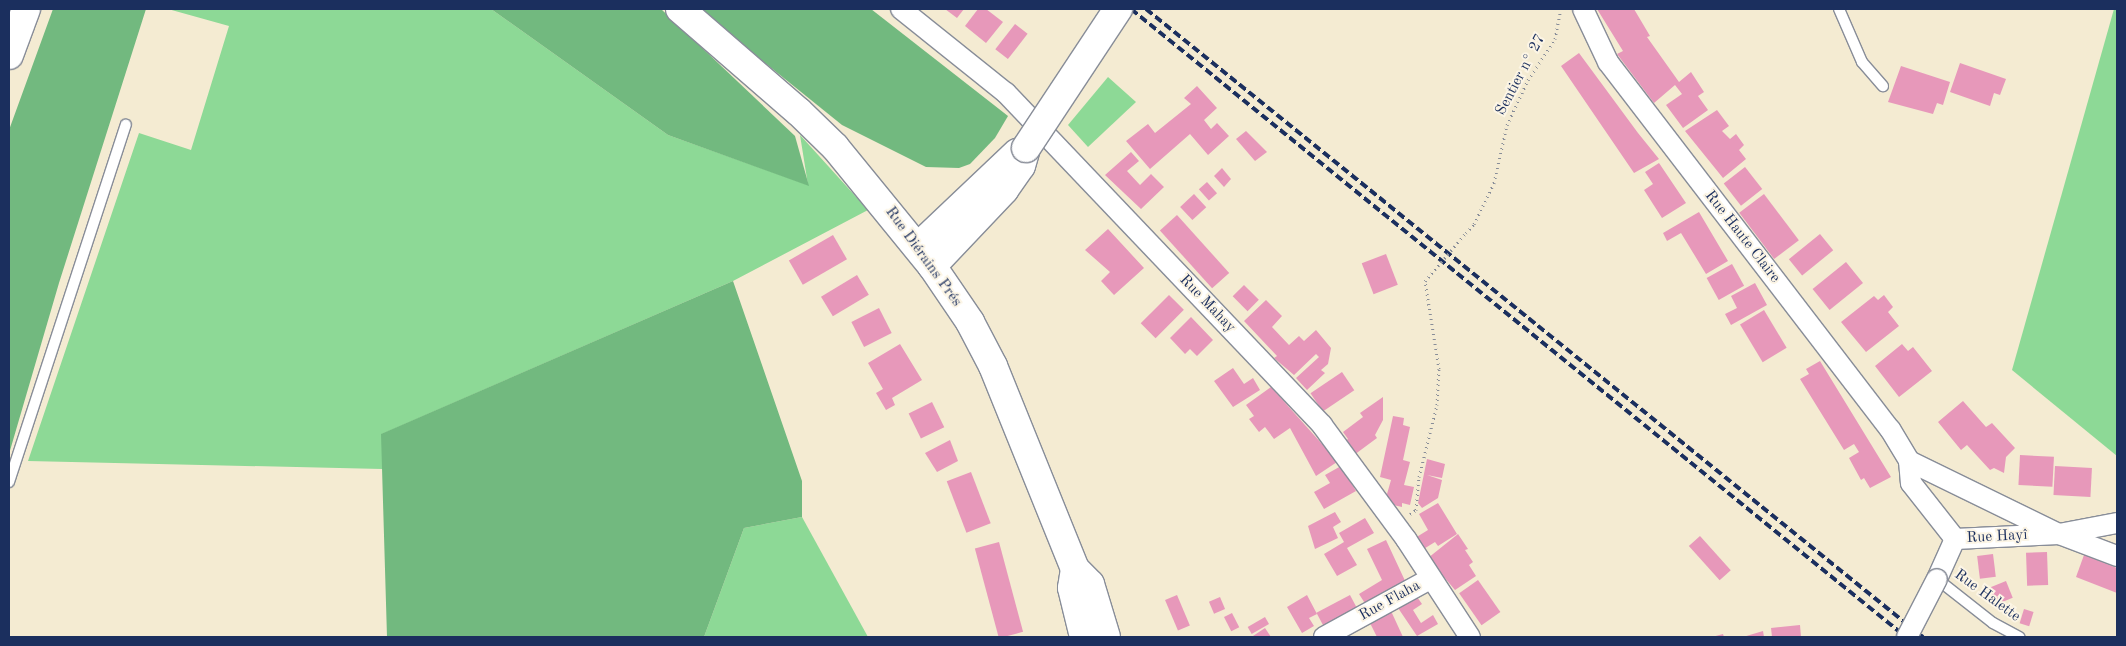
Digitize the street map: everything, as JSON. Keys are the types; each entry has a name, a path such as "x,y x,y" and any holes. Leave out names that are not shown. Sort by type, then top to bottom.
{"main road":[{"path":"9,55 26,9"},
{"name":"Rue Diérains Prés","path":"680,9 821,133 925,256 970,322 992,366 1075,569 1090,584 1106,637"},
{"path":"925,256 1019,157 1118,9"},
{"name":"Rue Diérains Prés","path":"1075,569 1072,588 1084,637"}],"street":[{"name":"Rue Mahay","path":"901,9 1006,93 1322,425 1396,526 1470,637"},
{"name":"Rue Haute Claire","path":"1583,9 1608,62 1890,429 1910,461"},
{"path":"1955,539 1911,482 1910,461 2059,534 2117,556"},
{"name":"Rue Hayî","path":"1907,637 1955,539 2059,534 2117,523"},
{"name":"Rue Flaha","path":"1324,637 1430,579"}],"lane":[{"path":"1838,9 1862,62 1883,86"},
{"path":"9,482 126,125"},
{"name":"Rue Halette","path":"1937,579 1993,623 2019,637"}],"path":[{"name":"Sentier n° 27","path":"1396,526 1416,510 1419,477 1437,405 1439,369 1425,281 1474,224 1494,183 1507,125 1528,80 1554,39 1561,9"}],"green space":[{"path":"53,9 146,9 59,283 9,454 9,130"},
{"path":"168,9 491,9 668,135 808,185 800,135 868,210 733,281 382,434 382,469 28,461 139,133 191,150 229,26"},
{"path":"491,9 661,9 795,136 809,186 668,135"},
{"path":"698,9 871,9 1008,116 995,138 970,164 959,168 926,167 842,125"},
{"path":"2114,9 2117,9 2117,456 2012,370"},
{"path":"1108,77 1136,102 1088,147 1068,125"},
{"path":"733,281 802,481 802,517 744,528 704,637 387,637 381,434"},
{"path":"802,517 868,637 704,637 744,528"}],"building":[{"path":"945,9 964,9 957,18"},
{"path":"978,9 986,9 1003,22 986,43 965,26"},
{"path":"1597,9 1634,9 1650,36 1647,37 1679,82 1691,72 1704,92 1698,96 1708,110 1683,128 1666,105 1682,94 1675,85 1654,103 1617,54 1623,51"},
{"path":"1015,24 1028,34 1008,59 995,49"},
{"path":"1579,53 1659,159 1634,173 1561,66"},
{"path":"1960,63 2006,79 2000,95 1994,93 1990,106 1950,92"},
{"path":"1901,66 1950,82 1943,105 1937,103 1933,114 1888,102"},
{"path":"1197,86 1217,108 1204,120 1211,129 1217,123 1229,136 1208,155 1190,134 1150,169 1126,141 1148,124 1155,133 1191,104 1184,98"},
{"path":"1717,110 1729,126 1722,131 1730,139 1736,134 1744,145 1739,150 1746,159 1723,178 1685,131"},
{"path":"1246,131 1267,152 1255,161 1236,139"},
{"path":"1131,152 1139,161 1127,171 1140,185 1151,174 1164,187 1141,209 1105,175"},
{"path":"1659,163 1686,203 1662,218 1644,190 1653,184 1645,172"},
{"path":"1745,167 1762,189 1741,206 1724,184"},
{"path":"1222,168 1231,179 1224,187 1214,176"},
{"path":"1207,182 1217,193 1209,201 1199,189"},
{"path":"1194,194 1206,207 1192,220 1180,207"},
{"path":"1764,194 1799,240 1774,259 1739,213"},
{"path":"1699,212 1728,261 1706,274 1681,233 1667,241 1663,233"},
{"path":"1177,215 1229,273 1212,288 1160,230"},
{"path":"1108,229 1144,268 1114,295 1101,281 1110,272 1085,250"},
{"path":"1820,234 1833,250 1802,275 1789,259"},
{"path":"833,235 847,259 803,285 789,260"},
{"path":"1386,254 1398,285 1374,294 1362,263"},
{"path":"1846,262 1863,283 1830,310 1813,289"},
{"path":"1732,264 1744,286 1719,300 1707,278"},
{"path":"857,275 869,295 833,316 821,297"},
{"path":"1755,283 1767,305 1731,325 1725,314 1737,308 1731,296"},
{"path":"1244,285 1259,300 1248,311 1233,296"},
{"path":"1169,295 1184,310 1156,338 1141,323"},
{"path":"1884,295 1893,307 1888,312 1899,326 1866,352 1841,322 1874,296 1878,300"},
{"path":"1266,300 1282,316 1272,327 1289,345 1299,336 1304,341 1316,330 1331,348 1328,364 1321,370 1325,373 1307,390 1296,378 1319,357 1316,354 1294,375 1274,358 1277,356 1244,321"},
{"path":"879,308 892,333 864,347 851,322"},
{"path":"1764,310 1787,348 1763,362 1740,324"},
{"path":"1191,317 1213,340 1197,356 1190,349 1185,354 1170,338"},
{"path":"900,344 922,380 892,398 895,405 886,410 876,393 883,389 868,363"},
{"path":"1902,344 1908,351 1913,347 1932,371 1899,397 1875,366"},
{"path":"1820,361 1891,477 1870,488 1864,478 1861,480 1849,458 1859,452 1854,444 1844,450 1800,379 1809,374 1806,369"},
{"path":"1233,368 1244,384 1253,378 1260,390 1233,407 1214,381"},
{"path":"1342,372 1354,390 1323,411 1310,393"},
{"path":"1271,387 1322,444 1325,443 1337,462 1316,476 1290,428 1274,439 1265,427 1259,432 1249,419 1254,416 1246,405"},
{"path":"1383,397 1383,420 1375,435 1377,438 1354,455 1344,442 1348,439 1343,432 1363,417 1360,413"},
{"path":"1963,401 1986,427 1992,423 2015,448 2006,457 2004,473 1994,468 1990,470 1967,445 1961,450 1938,422"},
{"path":"932,402 944,427 921,439 909,413"},
{"path":"1393,416 1404,418 1403,425 1410,427 1403,460 1410,462 1404,485 1414,487 1410,505 1402,503 1402,507 1389,504 1387,494 1391,480 1380,477"},
{"path":"950,440 958,461 937,472 925,453"},
{"path":"2020,455 2054,457 2052,487 2018,485"},
{"path":"1427,459 1445,464 1442,478 1427,475 1442,480 1438,498 1422,508 1418,503"},
{"path":"1341,466 1356,491 1324,509 1314,492 1330,483 1325,475"},
{"path":"2055,466 2092,468 2090,497 2053,495"},
{"path":"971,472 991,523 966,533 947,481"},
{"path":"1438,503 1457,534 1438,546 1435,542 1422,550 1415,538 1428,530 1419,514"},
{"path":"1335,512 1341,522 1333,527 1338,538 1315,549 1308,526"},
{"path":"1365,518 1374,533 1347,548 1357,565 1337,576 1324,554 1344,542 1339,533"},
{"path":"1458,534 1468,549 1465,550 1473,562 1469,565 1476,576 1455,590 1428,558"},
{"path":"1700,536 1731,570 1720,580 1689,546"},
{"path":"1386,540 1407,585 1368,608 1359,594 1382,580 1367,549"},
{"path":"999,542 1023,632 999,637 975,548"},
{"path":"2047,552 2048,585 2027,586 2026,553"},
{"path":"1993,554 1996,577 1980,579 1977,556"},
{"path":"2084,555 2117,568 2117,593 2076,577"},
{"path":"1478,580 1500,612 1482,625 1459,593"},
{"path":"2006,581 2013,598 1996,604 1989,588"},
{"path":"1415,594 1422,604 1413,610 1421,623 1433,615 1438,624 1417,636 1396,605"},
{"path":"1177,595 1190,625 1178,630 1165,600"},
{"path":"1307,595 1317,614 1309,618 1314,626 1302,633 1287,607"},
{"path":"1350,595 1358,610 1324,628 1316,613"},
{"path":"1220,597 1225,609 1214,614 1209,602"},
{"path":"2024,609 2034,612 2029,626 2020,623"},
{"path":"1391,611 1403,637 1377,637 1369,621"},
{"path":"1232,613 1239,627 1231,631 1224,617"},
{"path":"1265,617 1269,624 1252,634 1248,627"},
{"path":"1800,625 1801,637 1772,637 1771,628"},
{"path":"1265,628 1271,637 1253,636"},
{"path":"1763,631 1764,637 1743,637"},
{"path":"1723,634 1724,637 1712,637"}],"railway":[{"path":"1131,9 1906,637"},
{"path":"1146,9 1923,637"}]}
